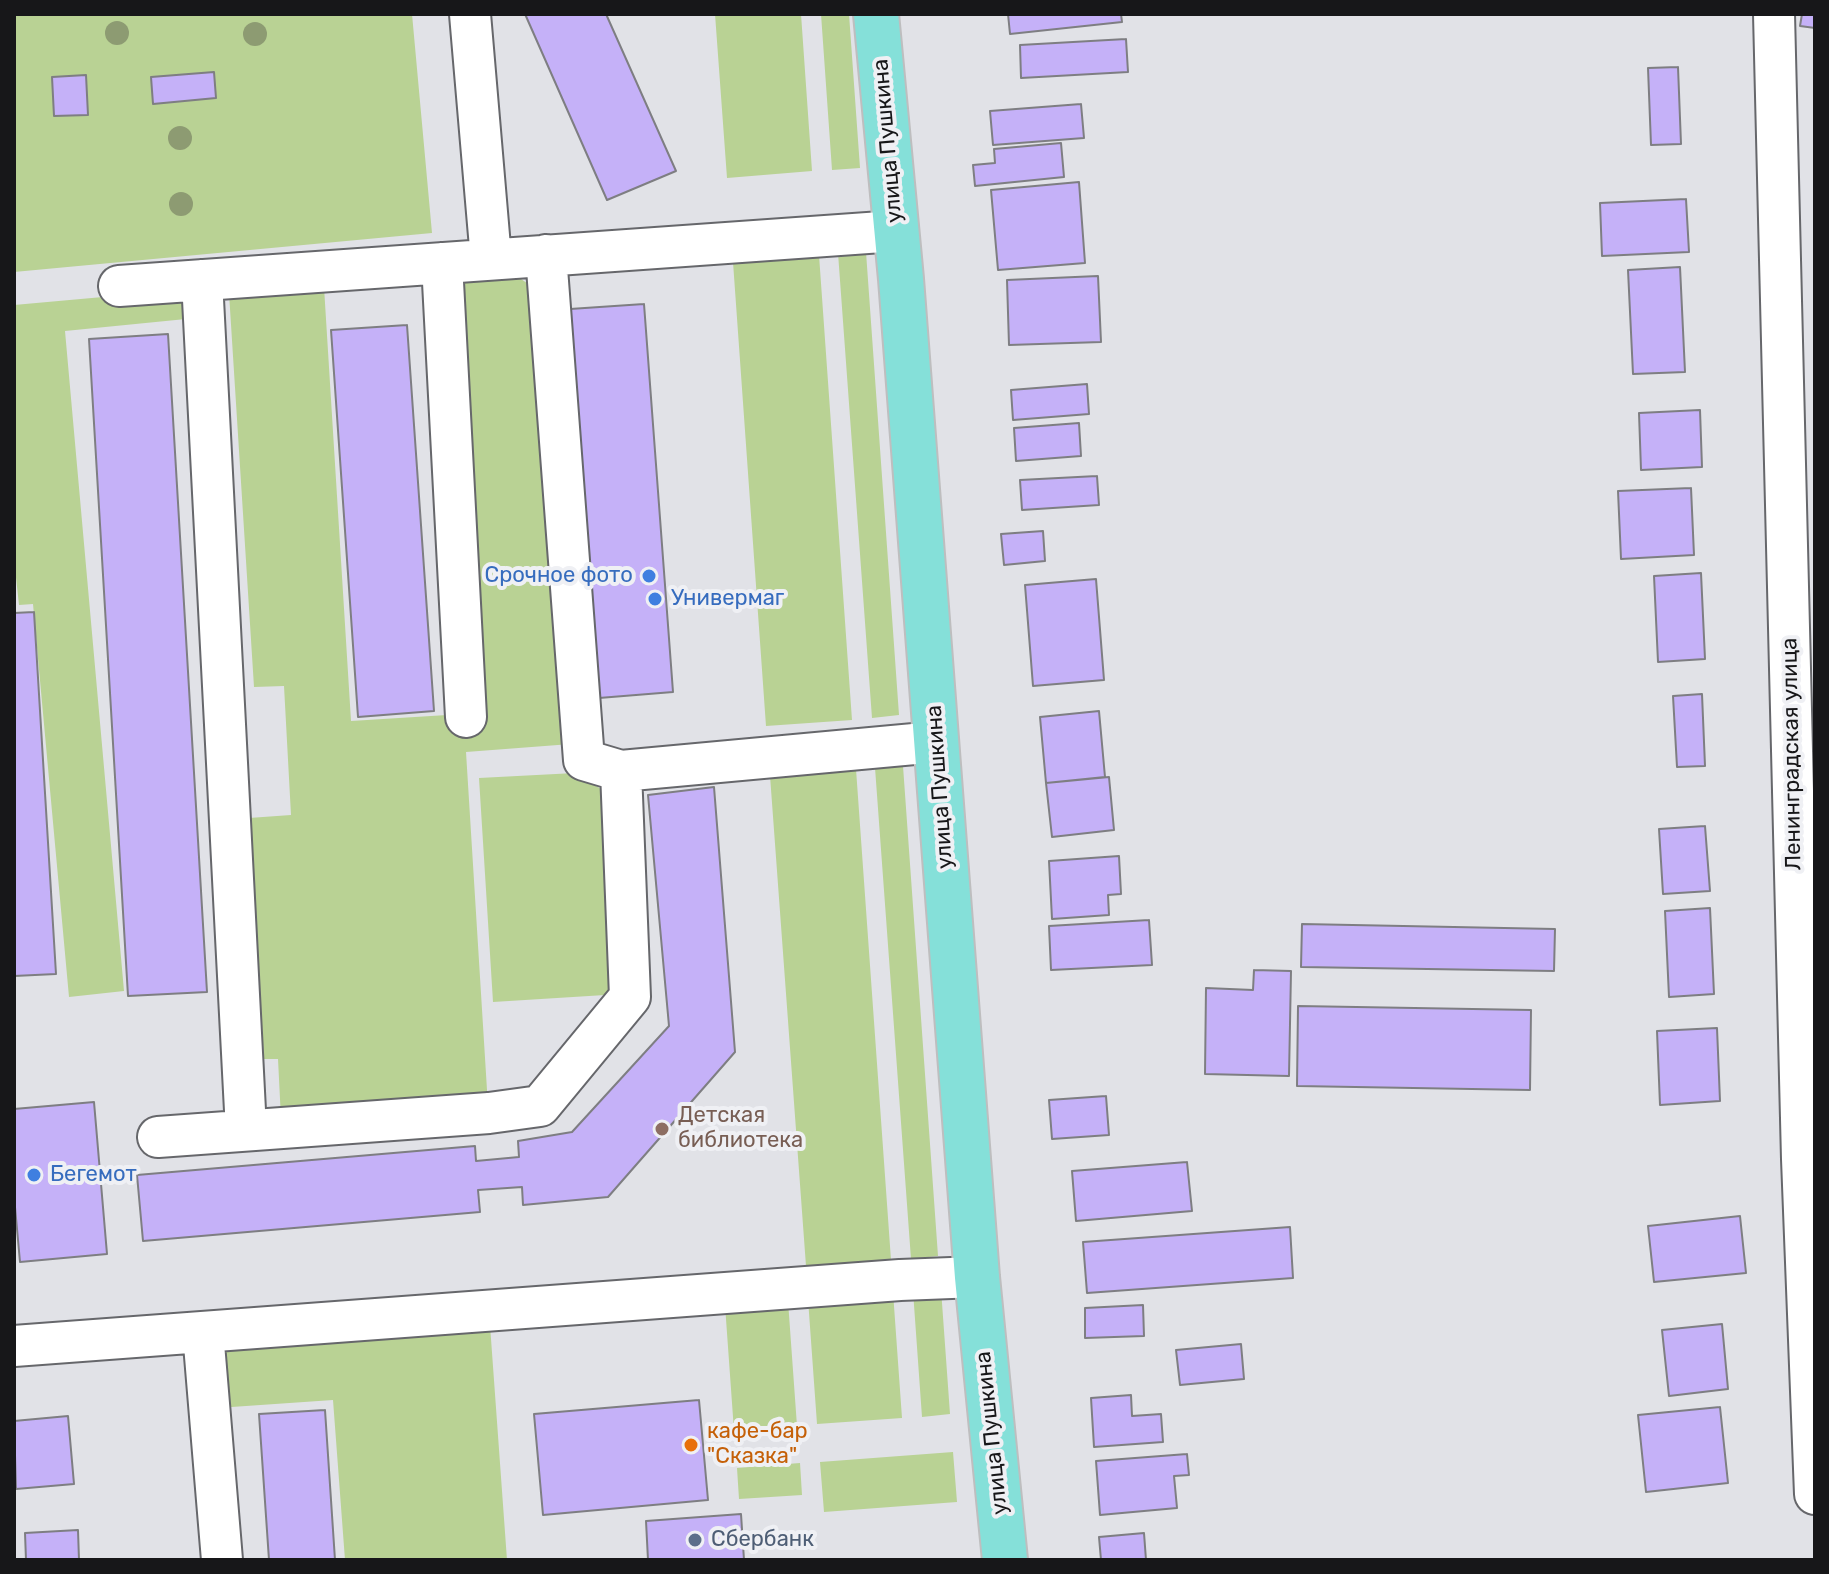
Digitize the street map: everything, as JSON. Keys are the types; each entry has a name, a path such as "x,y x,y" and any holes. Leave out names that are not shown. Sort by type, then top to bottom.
{"main road":[{"name":"улица Пушкина","path":"876,14 896,231 977,1277 1005,1560"}],"street":[{"path":"470,14 491,259"},
{"name":"Ленинградская улица","path":"1774,14 1809,1158 1815,1494"},
{"path":"119,286 896,231"},
{"path":"546,255 584,760 621,771 936,742"},
{"path":"442,263 466,717"},
{"path":"202,280 246,1130"},
{"path":"158,1137 489,1113 540,1106 630,997 621,771"},
{"path":"14,1346 900,1280 977,1277"},
{"path":"203,1332 222,1560"}],"green space":[{"path":"14,14 412,14 432,233 14,272","holes":["214,72 216,98 153,104 151,77","52,77 88,115 54,116"]},
{"path":"715,14 801,14 812,171 727,178"},
{"path":"821,14 849,14 860,168 832,170"},
{"path":"866,252 899,715 872,718 838,253"},
{"path":"819,255 852,720 766,726 733,262"},
{"path":"496,262 543,294 571,744 466,752 488,1106 281,1119 278,1059 264,1059 249,818 291,815 284,686 254,687 229,293 324,287 351,721 463,714 436,265"},
{"path":"203,288 206,317 65,331 124,991 69,997 33,604 19,605 14,559 14,305"},
{"path":"902,752 938,1256 911,1259 874,754"},
{"path":"855,755 891,1260 806,1266 769,762"},
{"path":"575,773 609,794 621,994 493,1002 479,778"},
{"path":"941,1289 950,1414 922,1417 913,1291"},
{"path":"893,1292 902,1418 817,1424 808,1299"},
{"path":"788,1301 797,1426 734,1431 725,1305"},
{"path":"490,1325 507,1560 345,1560 333,1400 217,1408 213,1345"},
{"path":"953,1452 957,1502 824,1512 820,1462"},
{"path":"800,1463 802,1495 739,1499 737,1468"}],"building":[{"path":"525,14 606,14 676,171 607,200"},
{"path":"1008,14 1121,14 1122,22 1010,34"},
{"path":"1802,14 1815,14 1815,28 1800,26"},
{"path":"1126,39 1128,72 1021,78 1020,45"},
{"path":"1678,67 1681,144 1651,145 1648,68"},
{"path":"214,72 216,98 153,104 151,77"},
{"path":"86,75 88,115 54,116 52,77"},
{"path":"1081,104 1084,138 993,145 990,111"},
{"path":"1061,143 1064,177 975,186 973,165 995,163 994,149"},
{"path":"1079,182 1085,263 998,270 991,190"},
{"path":"1686,199 1689,252 1602,256 1600,203"},
{"path":"1680,267 1685,372 1633,374 1628,270"},
{"path":"1098,276 1101,342 1009,345 1007,280"},
{"path":"644,304 673,692 599,698 570,309"},
{"path":"407,325 434,711 358,717 331,330"},
{"path":"168,334 207,992 128,996 89,339"},
{"path":"1087,384 1089,414 1013,420 1011,390"},
{"path":"1700,410 1702,467 1641,470 1639,413"},
{"path":"1079,423 1081,456 1016,461 1014,428"},
{"path":"1097,476 1099,505 1022,510 1020,480"},
{"path":"1691,488 1694,555 1621,559 1618,491"},
{"path":"1043,531 1045,561 1004,565 1001,534"},
{"path":"1701,573 1705,659 1658,662 1654,576"},
{"path":"1096,579 1104,680 1033,686 1025,585"},
{"path":"34,612 56,974 14,976 14,613"},
{"path":"1702,694 1705,766 1677,767 1673,696"},
{"path":"1099,711 1105,777 1046,783 1040,717"},
{"path":"1109,777 1114,830 1052,837 1046,783"},
{"path":"714,787 735,1052 608,1197 523,1205 522,1187 478,1190 480,1212 143,1241 137,1175 475,1146 476,1161 519,1157 518,1141 572,1132 669,1026 648,795"},
{"path":"1705,826 1710,891 1663,894 1659,829"},
{"path":"1119,856 1121,894 1108,895 1109,915 1052,919 1049,861"},
{"path":"1710,908 1714,994 1669,997 1665,911"},
{"path":"1149,920 1152,965 1051,970 1049,926"},
{"path":"1302,924 1555,929 1554,971 1301,967"},
{"path":"1254,970 1291,971 1289,1076 1205,1074 1206,988 1253,990"},
{"path":"1298,1006 1531,1010 1530,1090 1297,1086"},
{"path":"1717,1028 1720,1101 1660,1105 1657,1031"},
{"path":"1106,1096 1109,1135 1052,1139 1049,1100"},
{"path":"94,1102 107,1254 20,1262 14,1196 14,1109"},
{"path":"1187,1162 1192,1211 1076,1221 1072,1171"},
{"path":"1740,1216 1746,1273 1654,1282 1648,1226"},
{"path":"1290,1227 1293,1278 1087,1293 1083,1242"},
{"path":"1143,1305 1144,1336 1085,1338 1085,1308"},
{"path":"1722,1324 1728,1389 1669,1396 1662,1330"},
{"path":"1241,1344 1244,1379 1180,1385 1176,1350"},
{"path":"1131,1395 1132,1416 1161,1414 1163,1442 1094,1447 1091,1398"},
{"path":"699,1400 708,1500 543,1515 534,1414"},
{"path":"1720,1407 1728,1483 1646,1492 1638,1415"},
{"path":"325,1410 335,1560 269,1560 259,1414"},
{"path":"68,1416 74,1484 16,1489 14,1421"},
{"path":"1187,1454 1189,1475 1174,1476 1177,1508 1100,1515 1096,1461"},
{"name":"Сбербанк","path":"741,1514 744,1560 648,1560 646,1521"},
{"path":"78,1530 79,1560 26,1560 25,1533"},
{"path":"1144,1533 1146,1560 1101,1560 1099,1537"}],"place":[{"name":"Срочное фото","path":"649,576"},
{"name":"Универмаг","path":"655,599"},
{"name":"Детская библиотека","path":"662,1129"},
{"name":"Бегемот","path":"34,1175"},
{"name":"кафе-бар \"Сказка\"","path":"691,1445"},
{"name":"Сбербанк","path":"695,1540"}]}
